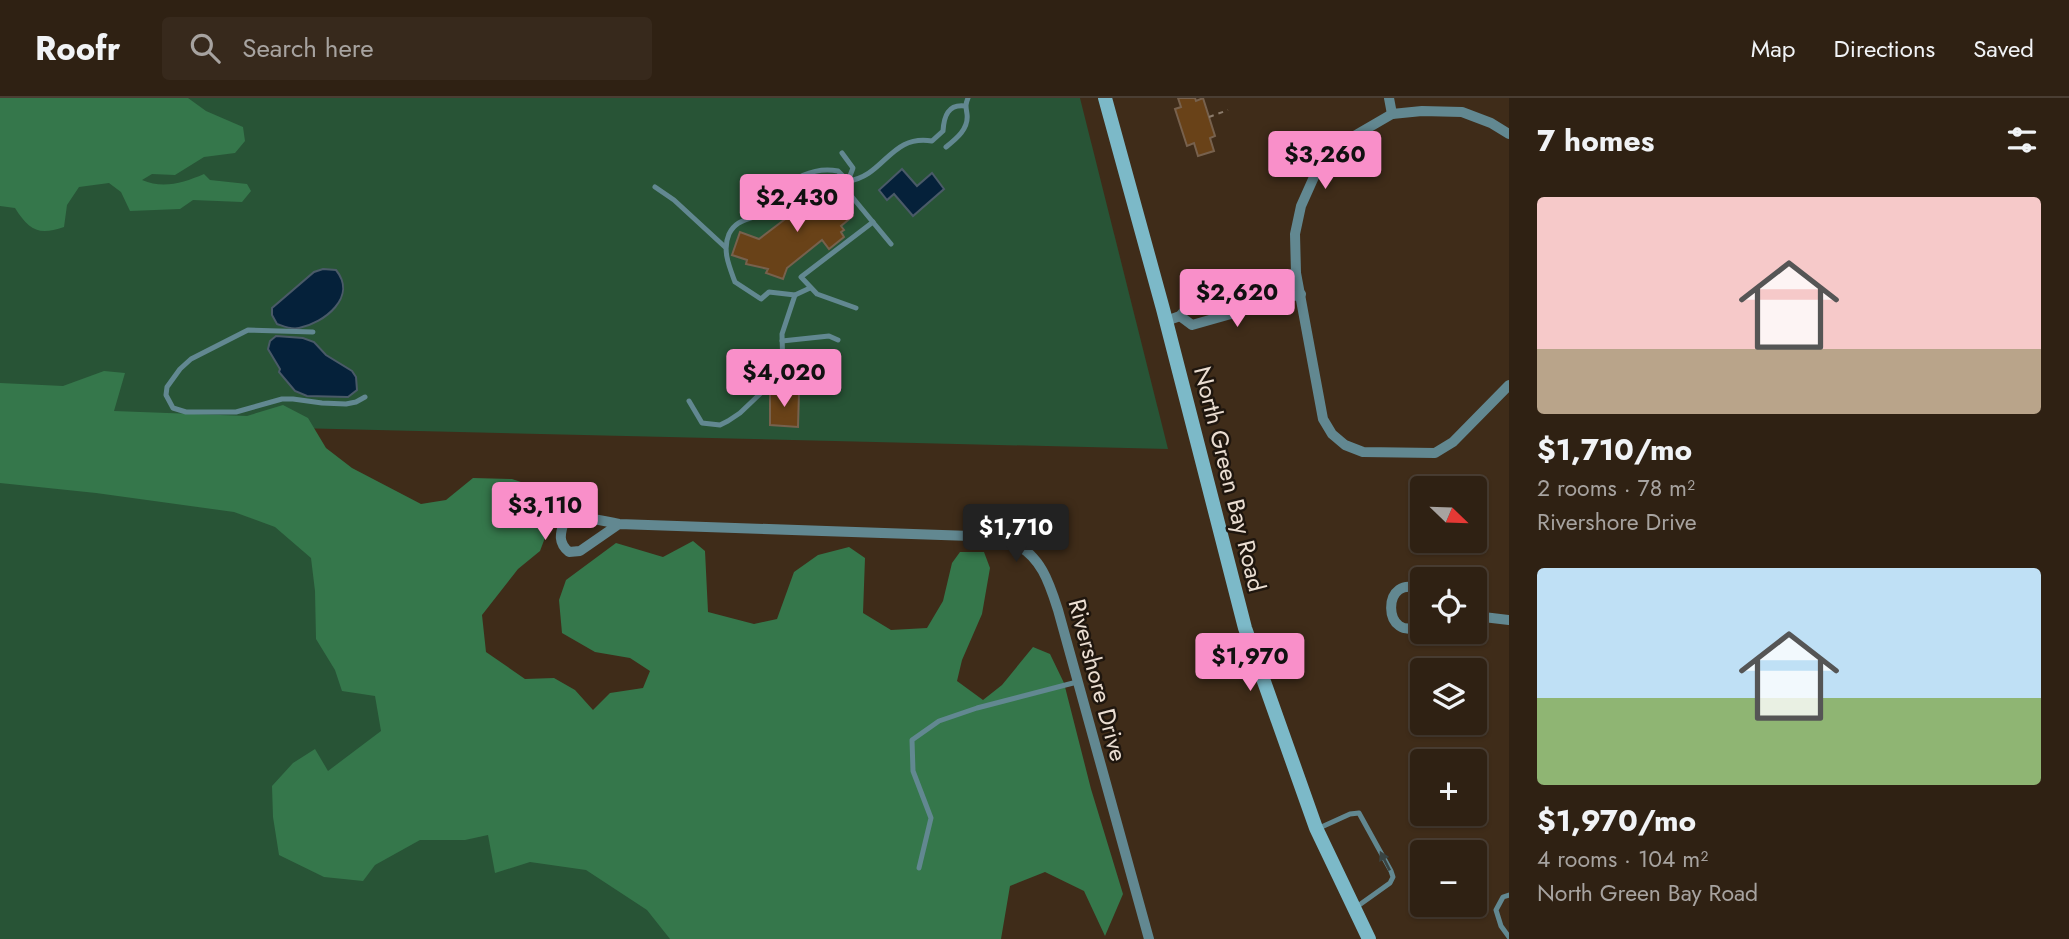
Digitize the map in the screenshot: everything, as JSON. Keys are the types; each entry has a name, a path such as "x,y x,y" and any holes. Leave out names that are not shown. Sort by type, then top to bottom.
{"street":[{"name":"North Green Bay Road","path":"1105,98 1173,318 1245,628 1317,829 1369,939"},
{"path":"1389,98 1392,114"},
{"path":"1509,134 1492,123 1462,112 1422,111 1392,114 1349,139 1318,168 1301,205 1295,234 1296,273 1323,419 1332,434 1345,445 1363,452 1435,453 1453,442 1509,385"},
{"path":"1173,318 1188,306 1296,273"},
{"path":"1173,318 1192,325 1301,294"},
{"name":"Rivershore Drive","path":"620,524 580,551 569,552 563,547 560,536 564,522 574,518 592,518 620,524 971,536 1014,544 1033,556 1049,581 1149,939"},
{"path":"1410,587 1399,590 1390,607 1391,614 1399,625 1410,628"},
{"path":"1487,617 1509,620"}],"lane":[{"path":"946,147 965,128 968,118 965,106 968,98"},
{"path":"848,181 866,175 907,141 932,141 943,131 950,109 954,106 965,106"},
{"path":"842,153 853,168 848,181 848,192 891,244"},
{"path":"810,288 795,295 769,292 761,299 741,288 734,282 725,247 730,231 739,222 763,214 775,197 796,179 809,173 829,169 838,171 848,181"},
{"path":"655,187 674,200 725,247"},
{"path":"856,308 832,301 810,288 801,277 873,222"},
{"path":"689,401 702,423 720,425 740,413 783,372 784,324 795,295"},
{"path":"313,332 248,330 239,334 191,359 180,369 167,387 168,403 177,411 223,413 250,409 282,399 346,404 365,397"},
{"path":"782,341 830,336 838,340"},
{"path":"919,868 931,818 913,771 912,740 939,722 977,708 1077,682"},
{"path":"1317,829 1350,814 1359,813 1391,871 1393,877 1390,883 1355,908"},
{"path":"1509,895 1503,897 1496,910 1501,926 1509,937"}],"path":[{"path":"1209,117 1228,110"}],"green space":[{"path":"0,98 1080,98 1168,449 0,421"},
{"path":"0,98 188,98 206,111 243,127 245,141 235,153 204,157 175,175 152,174 142,180 173,184 204,174 210,180 247,184 251,191 242,202 193,200 180,209 130,211 121,192 109,183 79,187 67,205 64,227 47,231 35,229 25,222 15,208 0,206"},
{"path":"104,371 125,373 114,411 247,416 283,405 308,418 326,448 352,468 421,504 446,500 473,478 512,479 530,485 543,509 546,535 540,551 518,569 482,615 486,652 525,679 554,678 575,690 593,710 610,693 643,688 650,671 630,658 595,652 562,633 559,600 566,580 616,543 663,557 693,541 705,551 708,612 754,624 777,619 794,572 818,555 849,547 865,558 863,613 891,630 927,628 943,601 952,563 960,552 984,552 990,568 982,614 962,660 957,681 983,700 1002,685 1033,647 1050,654 1064,683 1091,789 1123,894 1105,936 1084,891 1045,872 1010,886 1001,939 670,939 647,910 586,870 530,862 495,873 488,835 465,840 420,840 375,865 363,881 324,877 279,855 273,817 272,786 293,763 315,749 328,771 381,731 375,696 342,691 335,670 316,639 311,558 275,527 234,512 0,483 0,383 63,386"},
{"path":"0,463 295,489 710,939 0,939"}],"water":[{"path":"902,169 917,186 932,173 944,189 913,216 894,194 887,200 879,190"},
{"path":"323,269 336,270 342,280 341,299 335,307 318,321 299,328 277,324 272,308 314,272"},
{"path":"276,336 303,338 314,342 326,355 352,371 356,377 357,390 348,397 307,396 295,391 279,372 280,369 268,349 270,341"}],"building":[{"path":"1178,98 1195,98 1196,101 1203,98 1215,136 1210,138 1214,151 1198,156 1194,143 1187,146 1175,109 1181,107"},
{"path":"835,181 845,196 840,201 853,216 841,226 844,237 829,249 822,240 787,268 783,279 766,273 768,269 746,264 747,260 732,255 740,232 759,239"},
{"path":"770,391 799,392 798,427 770,425"}]}
